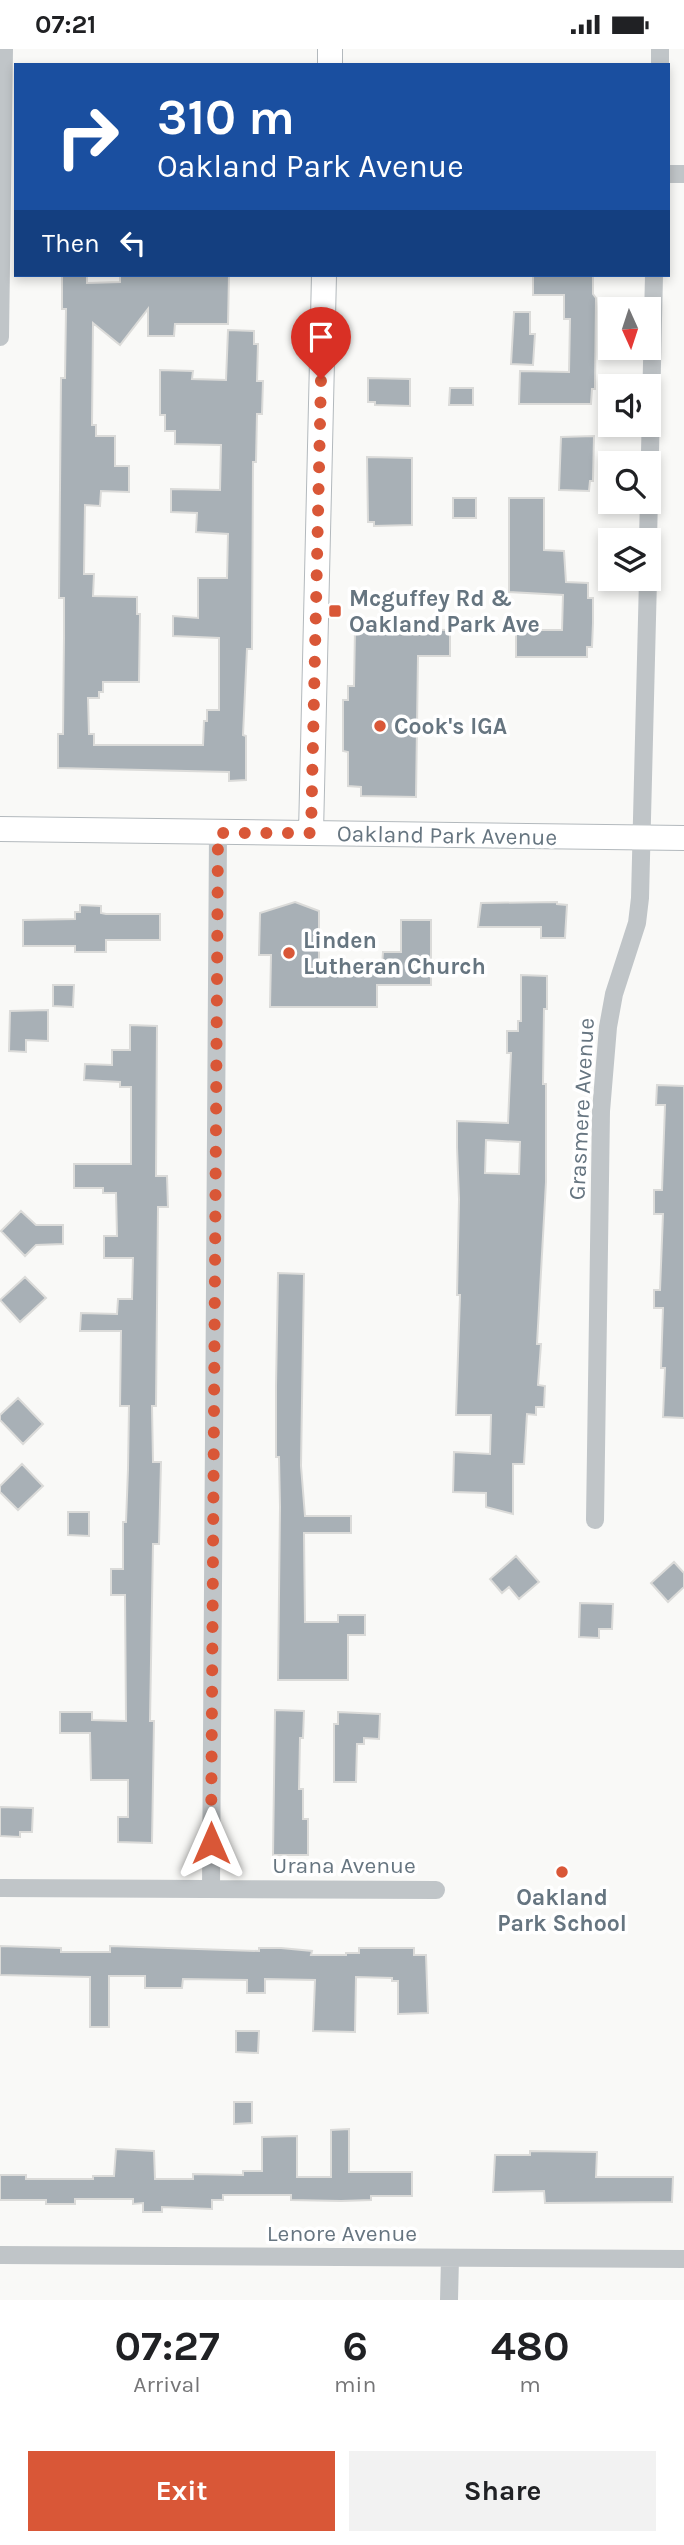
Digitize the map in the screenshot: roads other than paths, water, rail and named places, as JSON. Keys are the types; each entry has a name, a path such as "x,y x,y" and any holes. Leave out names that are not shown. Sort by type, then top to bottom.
{"main road":[{"path":"311,833 324,277"},
{"name":"Oakland Park Avenue","path":"0,829 684,838"}],"street":[{"path":"0,337 6,171 4,49"},
{"path":"648,528 654,277"},
{"name":"Grasmere Avenue","path":"596,1520 601,1111 608,1027 614,994 637,923 640,898 648,591"},
{"path":"211,1889 218,833"},
{"name":"Urana Avenue","path":"0,1888 436,1890"},
{"name":"Lenore Avenue","path":"0,2255 684,2259"},
{"path":"449,2300 450,2258"}],"place":[{"name":"Mcguffey Rd & Oakland Park Ave","path":"335,611"},
{"name":"Cook's IGA","path":"380,726"},
{"name":"Linden Lutheran Church","path":"289,953"},
{"name":"Oakland Park School","path":"562,1872"}]}
